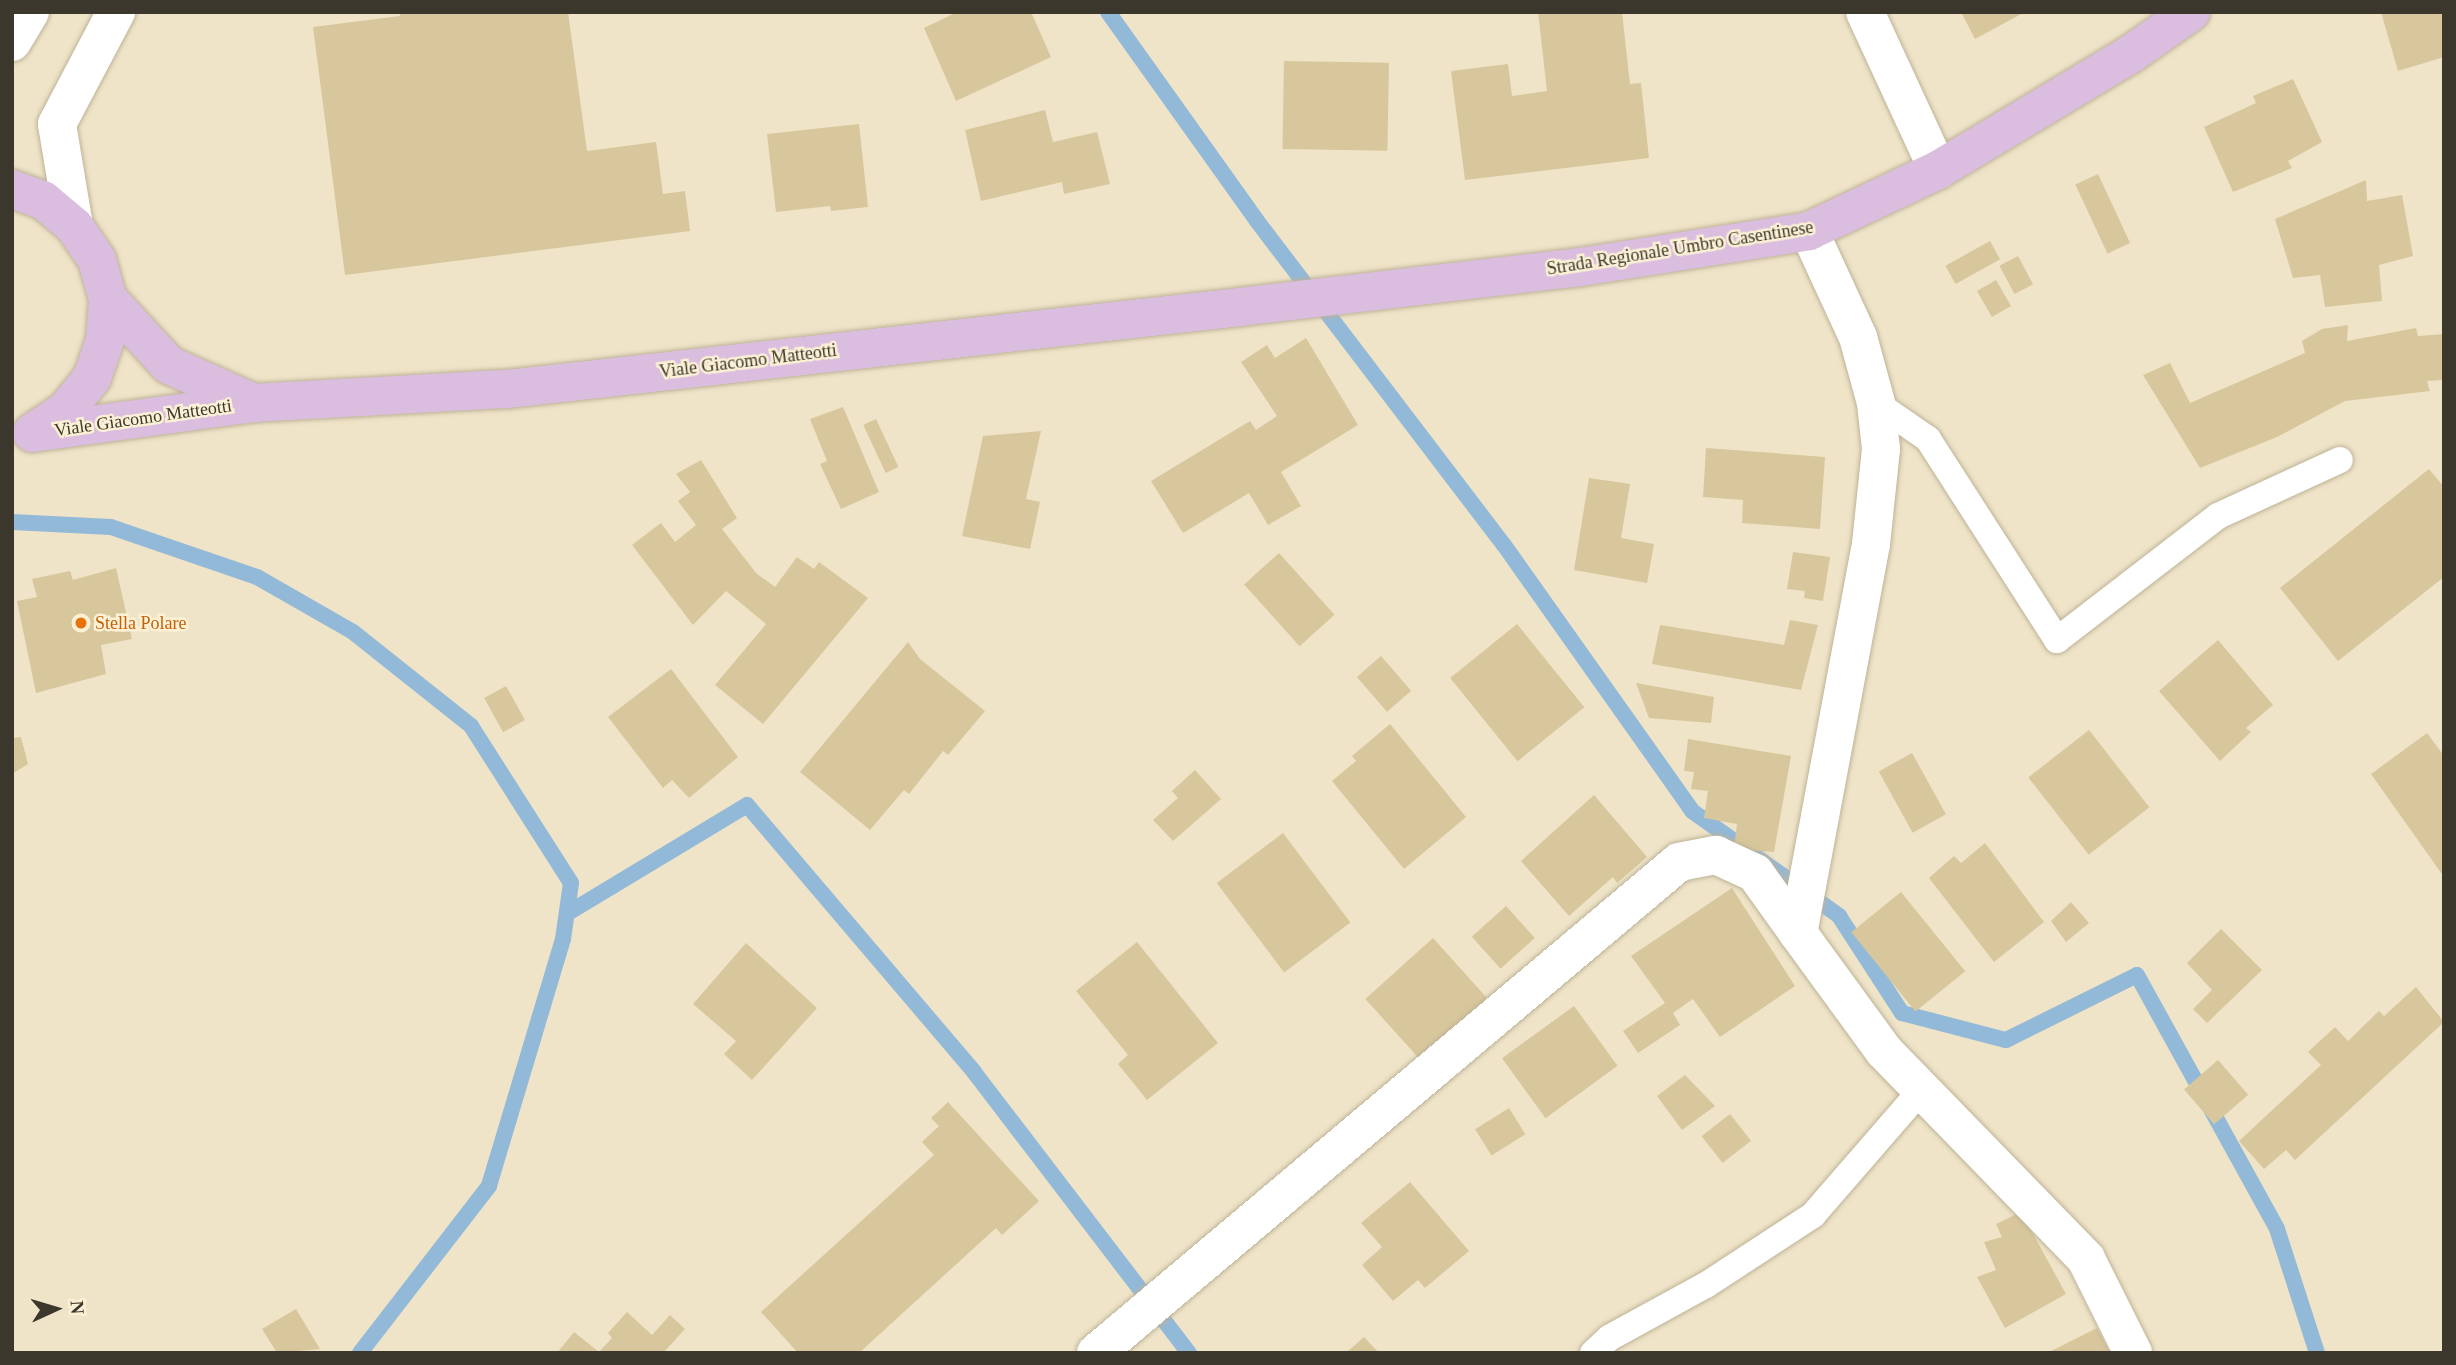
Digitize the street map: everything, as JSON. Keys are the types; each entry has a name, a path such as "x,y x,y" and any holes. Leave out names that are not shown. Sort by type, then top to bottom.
{"main road":[{"name":"Strada Regionale Umbro Casentinese","path":"1240,307 1580,267 1809,231 1938,170 2130,54 2191,12"},
{"name":"Viale Giacomo Matteotti","path":"12,189 43,200 74,226 97,260 108,299 105,340 92,378 66,410 22,435"},
{"name":"Viale Giacomo Matteotti","path":"108,299 169,365 254,403"},
{"name":"Viale Giacomo Matteotti","path":"22,435 254,403 508,388 1240,307"}],"street":[{"path":"12,42 30,12"},
{"path":"74,226 57,124 116,12"},
{"path":"1865,12 1938,170"},
{"path":"1798,933 1871,544 1881,449 1876,403 1858,337 1809,231"},
{"path":"1096,1353 1679,862 1716,855 1755,873 1884,1051 2086,1259 2133,1353"}],"lane":[{"path":"1876,403 1928,439 2057,640 2218,516 2340,460"},
{"path":"1593,1353 1609,1338 1706,1285 1813,1215 1922,1089"}],"building":[{"path":"399,12 568,12 587,151 656,142 663,194 685,191 690,231 345,275 313,27 400,16"},
{"path":"957,12 1031,12 1051,57 956,101 924,28"},
{"path":"1538,12 1622,12 1630,84 1641,83 1649,158 1465,180 1451,71 1508,64 1512,96 1547,91"},
{"path":"1961,12 2025,12 1975,39"},
{"path":"2381,12 2444,12 2444,57 2398,71"},
{"path":"1284,61 1389,63 1387,151 1282,149"},
{"path":"2293,79 2322,142 2288,161 2292,168 2233,192 2204,127 2256,103 2253,96"},
{"path":"1045,110 1053,142 1097,132 1110,184 1064,194 1062,182 981,201 965,130"},
{"path":"859,124 868,207 831,211 830,206 776,212 767,134"},
{"path":"2098,174 2130,243 2107,253 2075,185"},
{"path":"2366,180 2367,201 2402,195 2413,256 2379,265 2382,301 2325,307 2320,275 2293,278 2275,219"},
{"path":"1990,241 2000,259 1956,284 1945,266"},
{"path":"2018,256 2033,284 2014,294 1999,266"},
{"path":"1996,280 2011,306 1992,317 1977,291"},
{"path":"2348,325 2347,341 2416,328 2418,336 2444,334 2444,380 2427,381 2430,391 2345,401 2277,437 2200,468 2143,375 2170,363 2190,403 2305,353 2302,341 2322,329"},
{"path":"1306,338 1358,425 1281,472 1301,506 1268,525 1249,493 1183,533 1151,481 1250,421 1256,430 1277,416 1241,362 1267,345 1275,358"},
{"path":"843,407 879,492 841,509 820,464 827,461 810,419"},
{"path":"876,419 898,467 886,473 863,425"},
{"path":"1041,431 1026,499 1040,502 1030,549 962,536 983,436"},
{"path":"1706,448 1825,457 1820,529 1742,523 1743,500 1703,497"},
{"path":"701,460 737,518 722,529 756,573 775,587 797,557 814,569 819,562 868,598 763,724 715,685 766,624 726,591 693,625 632,545 661,523 675,542 696,525 678,501 690,492 676,474"},
{"path":"2429,469 2444,487 2444,577 2338,661 2280,588"},
{"path":"1589,478 1630,484 1621,538 1654,544 1647,583 1574,570"},
{"path":"1793,552 1830,557 1823,601 1804,598 1805,591 1787,589"},
{"path":"1279,553 1335,615 1300,646 1244,584"},
{"path":"116,568 132,639 101,645 106,674 36,693 17,601 37,597 32,579 70,571 73,580"},
{"path":"1790,620 1818,625 1801,690 1652,664 1660,625 1784,645"},
{"path":"1517,624 1584,707 1518,761 1450,678"},
{"path":"2218,640 2273,705 2246,728 2251,732 2220,761 2159,691"},
{"path":"908,642 920,659 985,711 948,755 943,751 909,794 904,790 870,830 800,772"},
{"path":"1381,656 1411,691 1387,712 1357,677"},
{"path":"671,669 738,757 689,798 672,780 663,788 608,717"},
{"path":"1636,683 1714,697 1711,723 1649,718"},
{"path":"506,686 525,720 503,732 484,698"},
{"path":"1390,724 1466,817 1404,869 1332,781 1356,761 1352,756"},
{"path":"2089,730 2149,807 2089,855 2028,777"},
{"path":"2427,733 2444,756 2444,877 2371,774"},
{"path":"21,737 28,764 12,774 12,738"},
{"path":"1688,739 1791,756 1774,852 1734,849 1737,824 1704,818 1708,791 1691,789 1694,772 1684,771"},
{"path":"1912,753 1946,814 1913,833 1879,771"},
{"path":"1195,770 1221,799 1173,841 1153,820 1178,798 1172,791"},
{"path":"1594,795 1647,857 1617,883 1613,877 1569,916 1521,861"},
{"path":"1283,833 1350,922 1284,972 1217,883"},
{"path":"1985,843 2044,922 1994,962 1929,878 1954,856 1961,863"},
{"path":"1732,888 1795,986 1720,1037 1693,999 1673,1013 1680,1025 1638,1053 1623,1031 1665,1003 1631,956"},
{"path":"1901,892 1965,971 1915,1012 1851,932"},
{"path":"2071,902 2089,923 2066,942 2051,921"},
{"path":"1506,906 1535,938 1501,969 1472,937"},
{"path":"2221,929 2262,970 2207,1023 2193,1009 2212,990 2187,963"},
{"path":"1433,938 1493,1004 1425,1065 1365,999"},
{"path":"1137,942 1218,1043 1147,1100 1118,1064 1128,1055 1076,991"},
{"path":"746,943 817,1008 752,1080 724,1054 736,1041 693,1004"},
{"path":"2416,987 2444,1022 2295,1160 2286,1150 2264,1169 2239,1141 2321,1065 2308,1052 2335,1027 2348,1041 2379,1011 2384,1016"},
{"path":"1574,1006 1617,1066 1545,1118 1502,1058"},
{"path":"2218,1060 2248,1095 2214,1124 2184,1090"},
{"path":"1685,1075 1715,1106 1682,1130 1657,1096"},
{"path":"948,1102 1039,1201 1002,1235 996,1228 859,1353 798,1353 761,1312 934,1155 922,1142 939,1126 931,1118"},
{"path":"1509,1108 1525,1134 1492,1155 1475,1129"},
{"path":"1730,1114 1751,1141 1723,1163 1702,1136"},
{"path":"1410,1182 1469,1251 1425,1288 1418,1280 1393,1301 1362,1265 1382,1247 1361,1223"},
{"path":"2021,1212 2066,1294 2005,1328 1977,1277 1996,1270 1984,1242 2002,1237 1996,1224"},
{"path":"296,1309 320,1349 277,1353 262,1329"},
{"path":"627,1312 652,1335 670,1315 685,1329 663,1353 557,1353 574,1332 599,1352 612,1338 608,1333"},
{"path":"2097,1328 2110,1353 2047,1353"},
{"path":"1364,1337 1379,1353 1346,1353"}],"waterway":[{"path":"1108,12 1257,221 1504,545 1692,811 1839,916 1902,1013 2006,1040 2137,975 2277,1229 2317,1353"},
{"path":"12,522 111,527 257,577 353,632 471,726 571,883 563,939 489,1186 360,1353"},
{"path":"568,913 747,805 974,1072 1189,1353"}],"place":[{"name":"Stella Polare","path":"81,623"}]}
